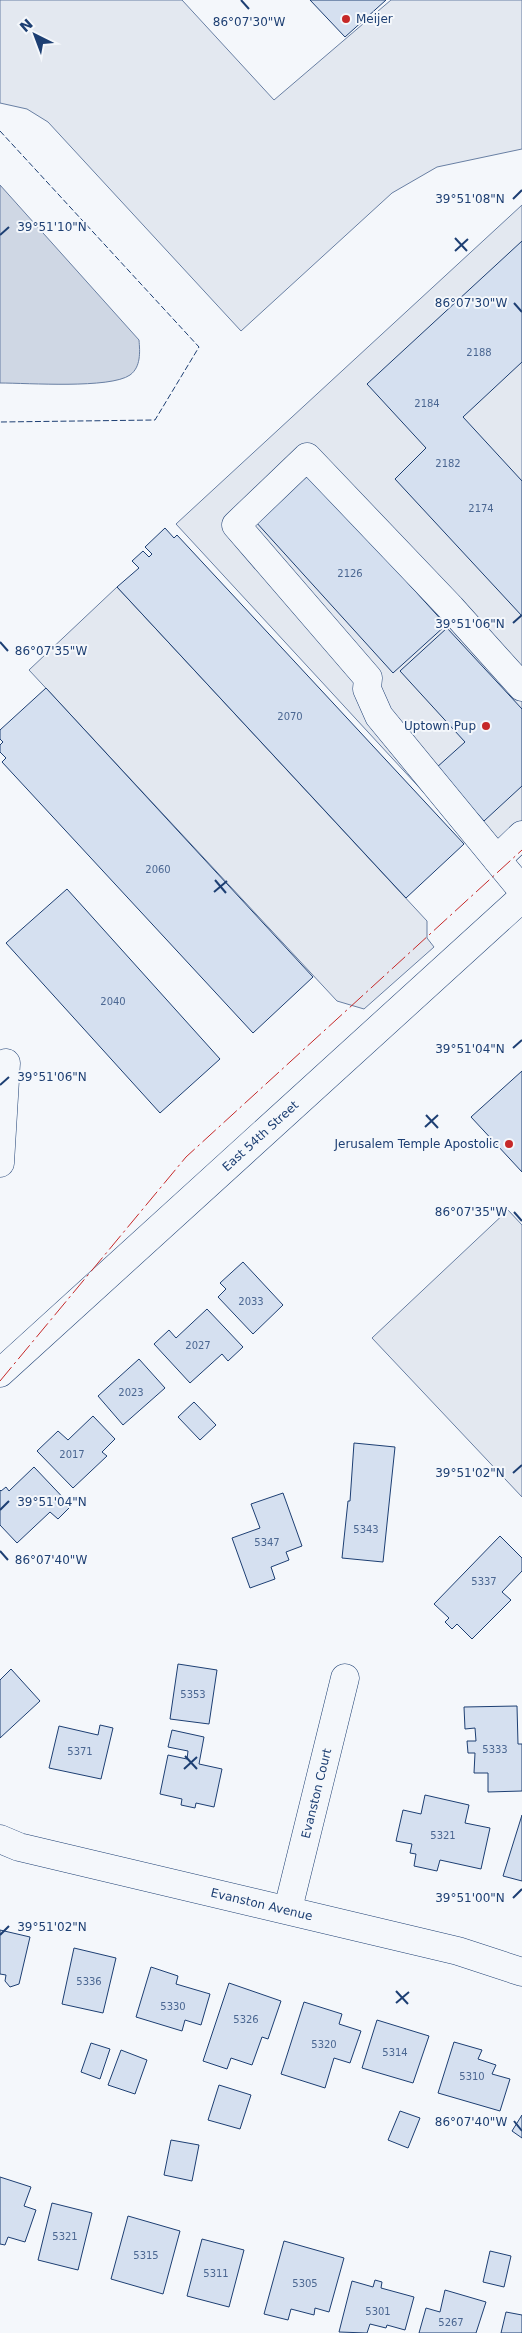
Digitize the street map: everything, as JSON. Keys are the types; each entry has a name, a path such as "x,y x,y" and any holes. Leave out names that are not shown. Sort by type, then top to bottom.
{"street":[{"path":"522,687 451,608 307,457 236,525 368,678 367,689 380,716 522,890"},
{"path":"497,859 522,836"},
{"name":"East 54th Street","path":"0,1374 522,898"},
{"path":"0,1162 6,1063"},
{"name":"Evanston Court","path":"288,1909 345,1678"},
{"name":"Evanston Avenue","path":"0,1839 19,1847 288,1909 458,1951 522,1972"}],"shaded area":[{"path":"0,0 182,0 274,100 391,0 522,0 522,149 437,167 392,193 241,331 48,122 27,109 0,103"},
{"path":"0,185 139,340 138,364 130,375 120,379 87,384 0,383"},
{"path":"522,205 522,855 500,875 176,524"},
{"path":"117,587 427,921 427,938 434,947 364,1009 337,1001 29,670"},
{"path":"508,1210 522,1225 522,1497 372,1338"}],"building":[{"name":"Meijer","path":"310,0 386,0 345,37"},
{"path":"522,241 522,362 463,417 522,481 522,616 395,479 426,448 367,384"},
{"path":"308,473 446,625 393,673 255,521"},
{"path":"165,528 174,538 177,535 464,844 406,898 117,587 139,568 132,561 143,551 149,557 152,554 145,547"},
{"name":"Uptown Pup","path":"447,628 522,709 522,786 484,821 436,768 465,742 400,671"},
{"path":"46,688 313,977 253,1033 2,762 6,758 0,752 0,745 3,742 0,739 0,730"},
{"path":"67,889 220,1059 160,1113 6,943"},
{"name":"Jerusalem Temple Apostolic","path":"522,1071 522,1172 471,1117"},
{"path":"243,1262 283,1305 253,1334 218,1297 226,1289 220,1283"},
{"path":"207,1309 243,1347 228,1361 222,1354 190,1383 154,1344 169,1330 176,1338"},
{"path":"139,1359 165,1388 123,1425 98,1396"},
{"path":"194,1402 216,1425 200,1440 178,1417"},
{"path":"93,1416 115,1439 102,1452 107,1456 73,1488 37,1451 58,1431 68,1440"},
{"path":"354,1443 395,1447 383,1562 342,1558 348,1501 350,1501"},
{"path":"34,1467 71,1506 58,1519 50,1512 17,1543 0,1525 0,1490 6,1487 9,1491"},
{"path":"283,1493 302,1546 286,1552 289,1560 271,1567 275,1579 250,1588 232,1538 260,1528 251,1504"},
{"path":"500,1536 522,1558 522,1571 502,1592 511,1600 472,1639 457,1624 452,1629 445,1622 449,1618 434,1604"},
{"path":"178,1664 217,1670 209,1724 170,1719"},
{"path":"11,1669 40,1701 0,1738 0,1680"},
{"path":"517,1706 518,1744 522,1744 522,1791 488,1792 488,1773 474,1773 475,1753 468,1753 467,1741 476,1741 475,1728 465,1729 464,1707"},
{"path":"100,1725 113,1728 101,1779 49,1768 59,1726 98,1735"},
{"path":"172,1730 204,1737 199,1764 222,1769 214,1807 196,1803 195,1808 181,1805 182,1799 160,1794 168,1755 187,1759 188,1751 168,1747"},
{"path":"425,1795 469,1805 465,1823 490,1828 481,1869 440,1860 437,1871 414,1866 416,1854 410,1853 412,1844 396,1841 403,1810 421,1814"},
{"path":"522,1815 522,1881 503,1876"},
{"path":"0,1930 30,1937 19,1984 10,1987 5,1981 6,1975 0,1974"},
{"path":"74,1948 116,1958 103,2013 62,2004"},
{"path":"151,1967 178,1976 176,1984 210,1994 201,2025 185,2020 182,2031 136,2017"},
{"path":"229,1983 281,2001 268,2039 262,2037 252,2065 231,2058 227,2069 203,2061"},
{"path":"304,2002 342,2014 339,2024 361,2031 350,2063 334,2058 325,2088 281,2074"},
{"path":"377,2020 429,2036 413,2083 362,2068"},
{"path":"454,2042 482,2050 478,2059 496,2065 492,2074 510,2079 500,2111 438,2093"},
{"path":"91,2043 110,2049 100,2079 81,2072"},
{"path":"121,2050 147,2060 135,2094 108,2085"},
{"path":"219,2085 251,2095 240,2129 208,2120"},
{"path":"400,2111 420,2118 408,2148 388,2140"},
{"path":"522,2115 522,2138 512,2131"},
{"path":"171,2140 199,2145 192,2181 164,2175"},
{"path":"0,2177 31,2187 24,2206 36,2210 25,2242 8,2237 5,2245 0,2244"},
{"path":"52,2203 92,2213 78,2270 38,2260"},
{"path":"128,2216 180,2231 163,2294 111,2279"},
{"path":"202,2239 244,2250 229,2307 187,2296"},
{"path":"284,2241 344,2258 329,2312 315,2308 314,2315 291,2309 288,2320 264,2314"},
{"path":"490,2251 511,2256 504,2287 483,2282"},
{"path":"375,2280 382,2282 381,2288 414,2297 405,2330 387,2325 386,2328 370,2324 367,2333 339,2332 352,2281 373,2287"},
{"path":"445,2290 486,2302 476,2333 419,2333 426,2308 440,2312"},
{"path":"506,2312 522,2315 522,2333 501,2333"}],"fence":[{"path":"0,131 199,347 155,420 0,422"}],"power":[{"path":"0,1381 186,1157 522,850"}],"place":[{"name":"Meijer","path":"346,19"},
{"name":"Uptown Pup","path":"486,726"},
{"name":"Jerusalem Temple Apostolic","path":"509,1144"}]}
